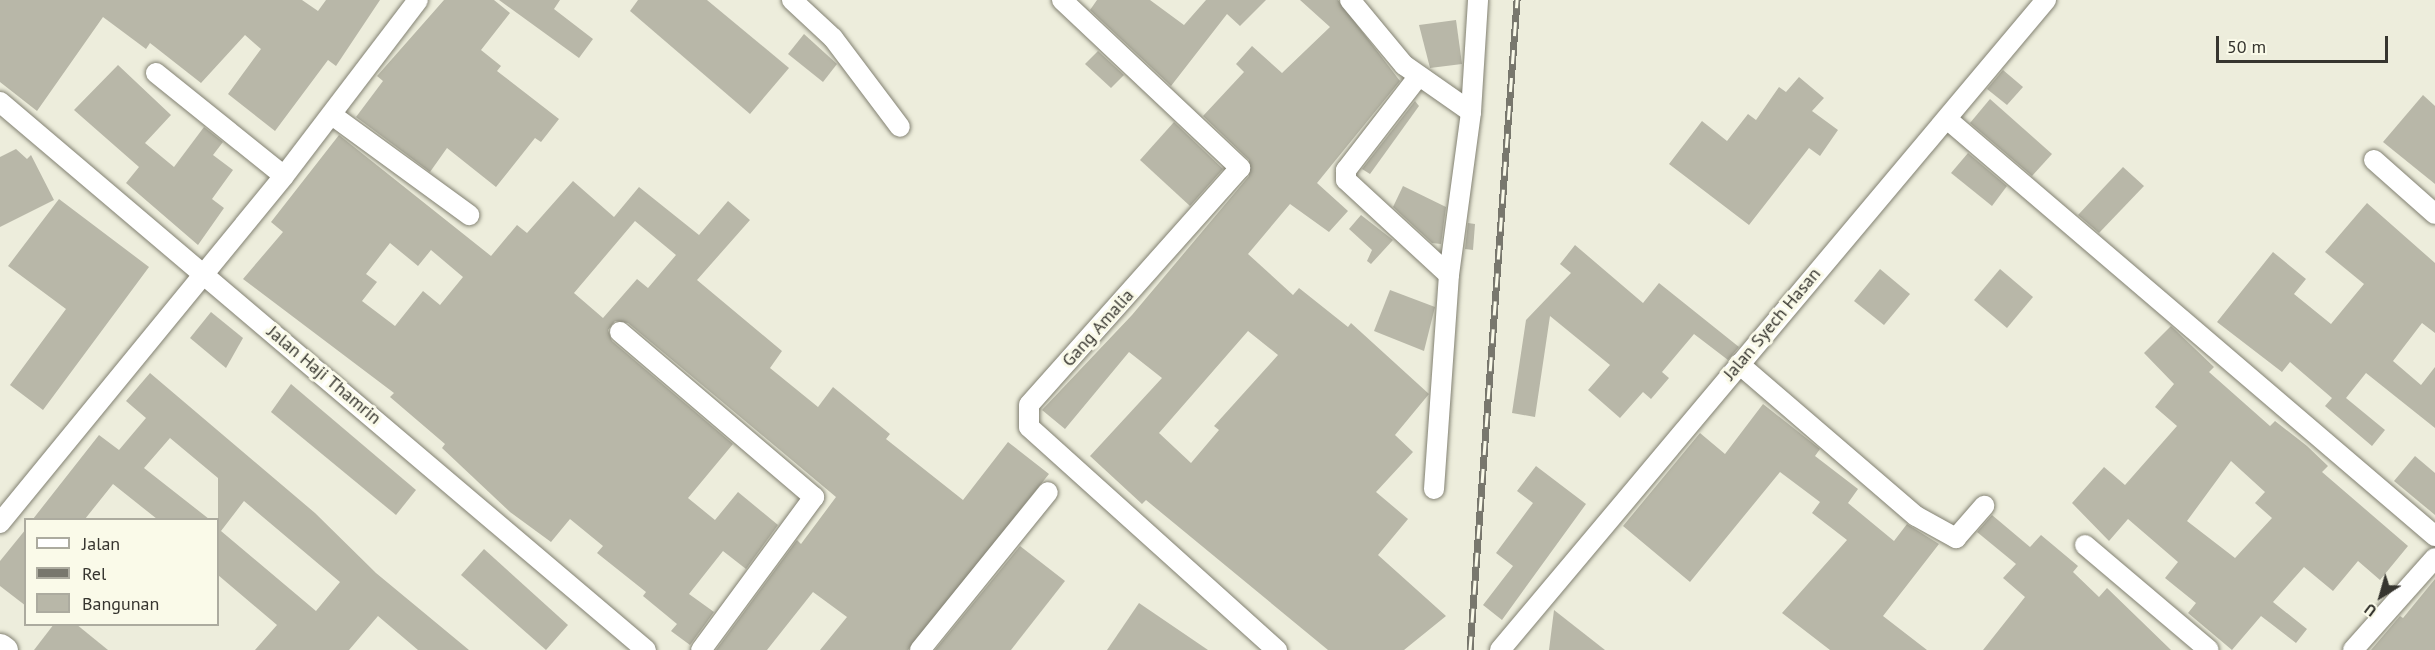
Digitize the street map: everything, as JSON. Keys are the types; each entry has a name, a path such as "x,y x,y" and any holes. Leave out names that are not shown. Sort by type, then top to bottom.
{"street":[{"path":"0,523 284,176 418,0"},
{"path":"792,0 833,38 900,127"},
{"name":"Gang Amalia","path":"1062,0 1240,168 1029,405 1029,427 1277,650"},
{"path":"1350,0 1418,77 1472,112"},
{"path":"1434,489 1449,275 1472,112 1478,0"},
{"name":"Jalan Syech Hasan","path":"1500,650 1523,617 2046,0"},
{"path":"156,73 284,176"},
{"path":"1418,77 1346,171 1346,180 1449,275"},
{"name":"Jalan Haji Thamrin","path":"0,102 205,273 646,650"},
{"path":"332,115 469,215"},
{"path":"1947,119 2435,536"},
{"path":"2374,160 2435,214"},
{"path":"620,332 813,497 701,650"},
{"path":"1738,364 1916,516 1956,538 1984,506"},
{"path":"920,650 1048,492"},
{"path":"2085,545 2209,650"},
{"path":"2353,650 2435,558"},
{"path":"1520,650 1523,617"},
{"path":"0,646 4,650"}],"building":[{"path":"0,0 302,0 318,11 326,0 380,0 336,66 328,60 275,131 228,94 261,49 245,35 201,83 150,43 146,49 103,17 37,111 0,82"},
{"path":"444,0 494,0 510,13 481,50 501,66 497,71 559,119 541,142 535,138 496,187 447,148 430,172 356,117 383,81 377,76"},
{"path":"499,0 560,0 554,9 593,39 579,58"},
{"path":"638,0 707,0 789,68 750,114 630,11"},
{"path":"1097,0 1150,0 1184,25 1206,0 1266,0 1240,26 1227,14 1171,86 1090,10"},
{"path":"1300,0 1338,0 1400,81 1317,183 1348,211 1329,232 1290,204 1248,254 1293,295 1299,288 1348,327 1351,323 1429,394 1395,435 1413,452 1376,492 1408,519 1378,555 1446,616 1404,650 1328,650 1146,500 1142,504 1090,456 1162,378 1129,352 1065,429 1042,410 1132,315 1249,176 1249,160 1203,116 1244,72 1236,64 1252,46 1282,73 1330,27","holes":["1248,331 1278,355 1214,426 1219,430 1191,463 1159,433"]},
{"path":"1456,20 1462,64 1430,68 1419,25"},
{"path":"804,34 837,64 823,82 788,54"},
{"path":"1098,51 1124,75 1111,88 1085,64"},
{"path":"118,65 171,115 145,143 174,167 204,127 223,142 213,155 233,170 212,199 224,208 198,245 126,183 139,167 74,110"},
{"path":"2003,70 2023,87 2007,105 1987,89"},
{"path":"1799,77 1824,98 1812,111 1838,130 1820,156 1809,148 1749,225 1669,164 1702,121 1727,141 1748,114 1756,120 1779,87 1786,92"},
{"path":"2423,95 2435,106 2435,184 2383,142"},
{"path":"1990,99 2052,154 2032,176 1970,123"},
{"path":"1415,101 1419,106 1370,174 1362,169"},
{"path":"1174,122 1223,169 1190,206 1140,160"},
{"path":"339,135 491,256 517,225 527,233 573,181 614,217 639,187 699,235 728,201 750,220 697,280 782,351 770,368 818,407 833,387 890,434 886,439 963,500 1008,442 1049,474 908,650 820,650 847,617 813,592 767,650 716,650 797,540 801,544 836,497 628,323 615,321 608,330 612,341 733,444 688,498 715,520 738,492 778,525 746,569 723,551 689,594 714,612 690,645 671,631 677,624 643,596 646,592 597,553 603,546 570,519 551,542 510,512 442,448 445,444 390,397 394,393 243,279 283,232 271,222","holes":["635,221 676,255 648,288 637,279 603,318 574,293","390,243 418,266 431,250 463,277 440,305 423,291 395,326 362,301 377,282 366,274"]},
{"path":"16,149 27,159 31,155 54,200 0,227 0,157"},
{"path":"1968,153 2007,186 1992,206 1951,173"},
{"path":"2123,167 2144,186 2099,233 2078,215"},
{"path":"1403,186 1446,207 1441,244 1432,243 1393,207"},
{"path":"59,199 149,267 43,410 10,385 66,309 8,266"},
{"path":"2367,203 2435,263 2435,333 2422,323 2393,361 2421,385 2435,367 2435,428 2366,373 2346,398 2385,430 2372,446 2325,406 2332,398 2290,362 2282,372 2217,322 2273,252 2306,279 2294,294 2331,324 2364,284 2325,252"},
{"path":"1361,215 1393,240 1371,264 1367,261 1372,250 1349,229"},
{"path":"1468,223 1475,224 1473,250 1465,249"},
{"path":"1575,245 1643,303 1659,283 1739,347 1728,360 1694,334 1662,372 1669,378 1651,399 1643,392 1620,418 1588,390 1610,365 1550,316 1535,417 1512,413 1526,320 1571,273 1560,264"},
{"path":"1880,269 1910,294 1884,325 1854,301"},
{"path":"2000,269 2033,297 2007,328 1974,300"},
{"path":"1390,290 1435,307 1424,351 1374,331"},
{"path":"211,312 243,338 226,368 190,338"},
{"path":"2171,326 2214,367 2209,372 2270,426 2275,421 2328,466 2322,472 2408,546 2380,580 2358,561 2333,591 2304,567 2273,602 2307,629 2296,643 2261,616 2232,650 2188,613 2196,603 2165,578 2178,562 2128,519 2109,541 2072,503 2104,467 2125,485 2177,426 2155,407 2174,384 2144,353","holes":["2231,461 2265,492 2255,503 2272,518 2235,558 2187,521"]},
{"path":"150,373 315,513 376,573 469,650 418,650 378,616 349,650 255,650 277,625 219,576 218,478 170,438 144,468 208,518 156,518 113,484 86,518 34,518 99,435 119,450 146,418 126,401","holes":["244,501 340,582 316,611 221,531"]},
{"path":"291,384 416,490 396,515 271,412"},
{"path":"1763,404 1820,449 1815,456 1858,489 1848,503 1894,541 1907,524 1939,544 1883,616 1927,650 1830,650 1782,613 1847,540 1812,513 1820,502 1780,472 1690,582 1623,526 1700,433 1725,454"},
{"path":"2415,456 2435,473 2435,515 2394,481"},
{"path":"1536,466 1586,504 1502,620 1483,605 1513,566 1496,553 1533,503 1517,491"},
{"path":"1992,515 2030,547 2041,535 2078,566 2073,572 2099,597 2107,588 2171,650 1983,650 2025,597 2003,578 2016,564 1977,532"},
{"path":"24,531 24,604 0,586 0,561"},
{"path":"1020,546 1065,581 1011,650 935,650"},
{"path":"484,549 568,625 546,650 461,575"},
{"path":"2435,579 2435,650 2371,650 2400,616 2403,618"},
{"path":"1139,603 1208,650 1107,650"},
{"path":"1554,610 1605,650 1549,650"},
{"path":"52,626 78,626 108,650 34,650"}],"railway":[{"path":"1470,650 1517,0"}]}
